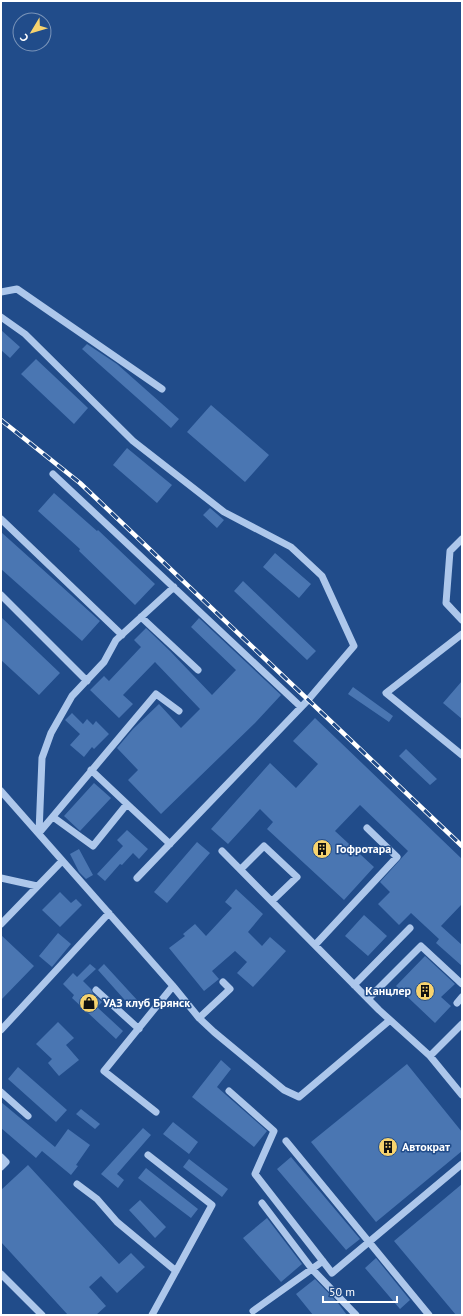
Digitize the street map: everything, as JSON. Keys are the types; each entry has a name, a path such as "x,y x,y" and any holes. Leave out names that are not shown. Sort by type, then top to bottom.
{"street":[{"path":"1,292 17,289 162,388"},
{"path":"1,317 24,334 133,441 224,512 291,547 322,576 354,646 301,707 138,878"},
{"path":"53,474 301,707"},
{"path":"1,519 122,635"},
{"path":"462,539 450,551 446,603 462,620"},
{"path":"39,833 39,800 42,758 51,733 72,696 104,662 116,640 174,587"},
{"path":"1,595 87,681"},
{"path":"141,617 198,670"},
{"path":"462,634 386,693 462,755"},
{"path":"39,833 156,694 179,711"},
{"path":"91,770 170,844"},
{"path":"1,791 173,986 199,1018 284,1090 299,1097 390,1020"},
{"path":"52,817 93,846 126,804"},
{"path":"315,945 397,857 367,828"},
{"path":"241,869 264,846 296,877 272,901"},
{"path":"222,851 368,999 430,1056 462,1095"},
{"path":"1,924 62,861"},
{"path":"1,878 37,886"},
{"path":"1,1030 109,913"},
{"path":"354,985 410,928"},
{"path":"368,999 421,946 462,984"},
{"path":"199,1018 230,989 223,982"},
{"path":"156,1112 104,1071 173,986"},
{"path":"96,990 139,1029"},
{"path":"430,1056 462,1024"},
{"path":"229,1091 274,1131 255,1174 332,1273 462,1164"},
{"path":"1,1092 28,1116"},
{"path":"286,1141 429,1315"},
{"path":"148,1155 212,1205 152,1315"},
{"path":"1,1156 6,1162 1,1167"},
{"path":"77,1184 97,1199 117,1222 176,1271"},
{"path":"262,1203 312,1269 356,1315"},
{"path":"253,1311 323,1261"},
{"path":"1,1274 42,1315"}],"building":[{"path":"1,330 20,347 10,358 1,350"},
{"path":"87,344 117,364 179,419 171,428 82,349"},
{"path":"36,359 88,408 74,424 21,374"},
{"path":"211,405 269,455 245,482 187,432"},
{"path":"127,448 172,485 157,503 113,465"},
{"path":"54,493 97,531 98,530 155,584 135,605 79,551 80,549 38,511"},
{"path":"210,508 224,520 217,528 203,515"},
{"path":"1,532 100,621 82,641 1,569"},
{"path":"275,553 311,584 299,598 263,567"},
{"path":"243,581 316,651 307,660 234,591"},
{"path":"1,617 60,673 39,695 1,660"},
{"path":"199,618 281,695 255,723 161,814 128,780 138,770 117,748 133,729 159,704 181,728 200,709 155,662 123,695 133,704 119,718 90,690 104,676 109,681 141,647 134,640 146,628 212,695 236,670 191,627"},
{"path":"462,681 462,719 443,703"},
{"path":"353,687 393,716 389,722 348,694"},
{"path":"72,713 83,724 87,719 93,725 96,721 109,734 94,749 92,747 84,757 70,745 80,734 65,720"},
{"path":"315,718 462,859 462,904 441,926 462,945 462,966 436,943 439,939 411,913 399,925 378,904 390,892 380,882 408,851 360,805 335,831 374,867 344,900 267,829 273,822 260,809 228,844 211,829 270,763 296,788 318,764 293,741"},
{"path":"406,749 437,779 430,785 399,756"},
{"path":"94,783 111,798 80,831 64,816"},
{"path":"127,830 148,849 139,859 133,853 122,865 120,864 105,881 97,874 123,846 117,840"},
{"path":"197,842 210,853 167,903 154,892"},
{"path":"79,849 93,875 86,879 79,872 70,854"},
{"path":"236,889 263,914 248,932 262,946 270,937 286,951 253,987 237,973 247,962 235,951 212,971 219,979 204,991 169,948 185,936 183,934 195,924 206,936 232,908 225,902"},
{"path":"60,892 71,903 76,899 82,905 60,927 42,910"},
{"path":"364,915 387,936 368,956 345,936"},
{"path":"58,933 71,944 52,967 39,956"},
{"path":"1,935 34,966 1,1000"},
{"name":"Канцлер","path":"425,956 455,984 441,997 451,1006 435,1023 396,986"},
{"path":"90,964 96,969 83,981 91,989 93,994 102,1002 97,1007 123,1031 116,1039 72,998 74,995 63,984 73,973 77,977"},
{"path":"104,964 138,1001 131,1007 98,970"},
{"path":"58,1022 74,1038 66,1045 79,1060 59,1076 48,1063 52,1059 36,1044"},
{"path":"221,1060 231,1069 217,1087 267,1131 254,1147 192,1097"},
{"name":"Автократ","path":"407,1064 462,1132 462,1151 376,1222 311,1142"},
{"path":"18,1067 67,1110 56,1122 8,1079"},
{"path":"1,1102 55,1147 68,1129 90,1145 71,1175 42,1151 36,1158 1,1128"},
{"path":"81,1109 100,1124 95,1129 76,1114"},
{"path":"173,1122 198,1142 189,1154 163,1134"},
{"path":"143,1128 151,1135 117,1174 124,1180 118,1188 101,1174"},
{"path":"291,1157 360,1239 346,1250 277,1169"},
{"path":"189,1159 228,1189 222,1197 183,1167"},
{"path":"28,1165 119,1264 131,1253 145,1267 117,1293 101,1276 89,1287 106,1306 96,1315 68,1315 1,1242 1,1190"},
{"path":"146,1168 198,1209 191,1218 138,1178"},
{"path":"462,1184 462,1315 456,1315 394,1241"},
{"path":"140,1200 166,1227 155,1238 129,1210"},
{"path":"267,1218 302,1264 281,1282 243,1238"},
{"path":"376,1258 410,1300 400,1309 365,1268"},
{"path":"315,1279 338,1303 347,1315 313,1315 296,1294"}],"railway":[{"path":"1,420 80,483 462,846"}],"place":[{"name":"Гофротара","path":"322,849"},
{"name":"Канцлер","path":"425,991"},
{"name":"УАЗ клуб Брянск","path":"89,1003"},
{"name":"Автократ","path":"388,1147"}]}
